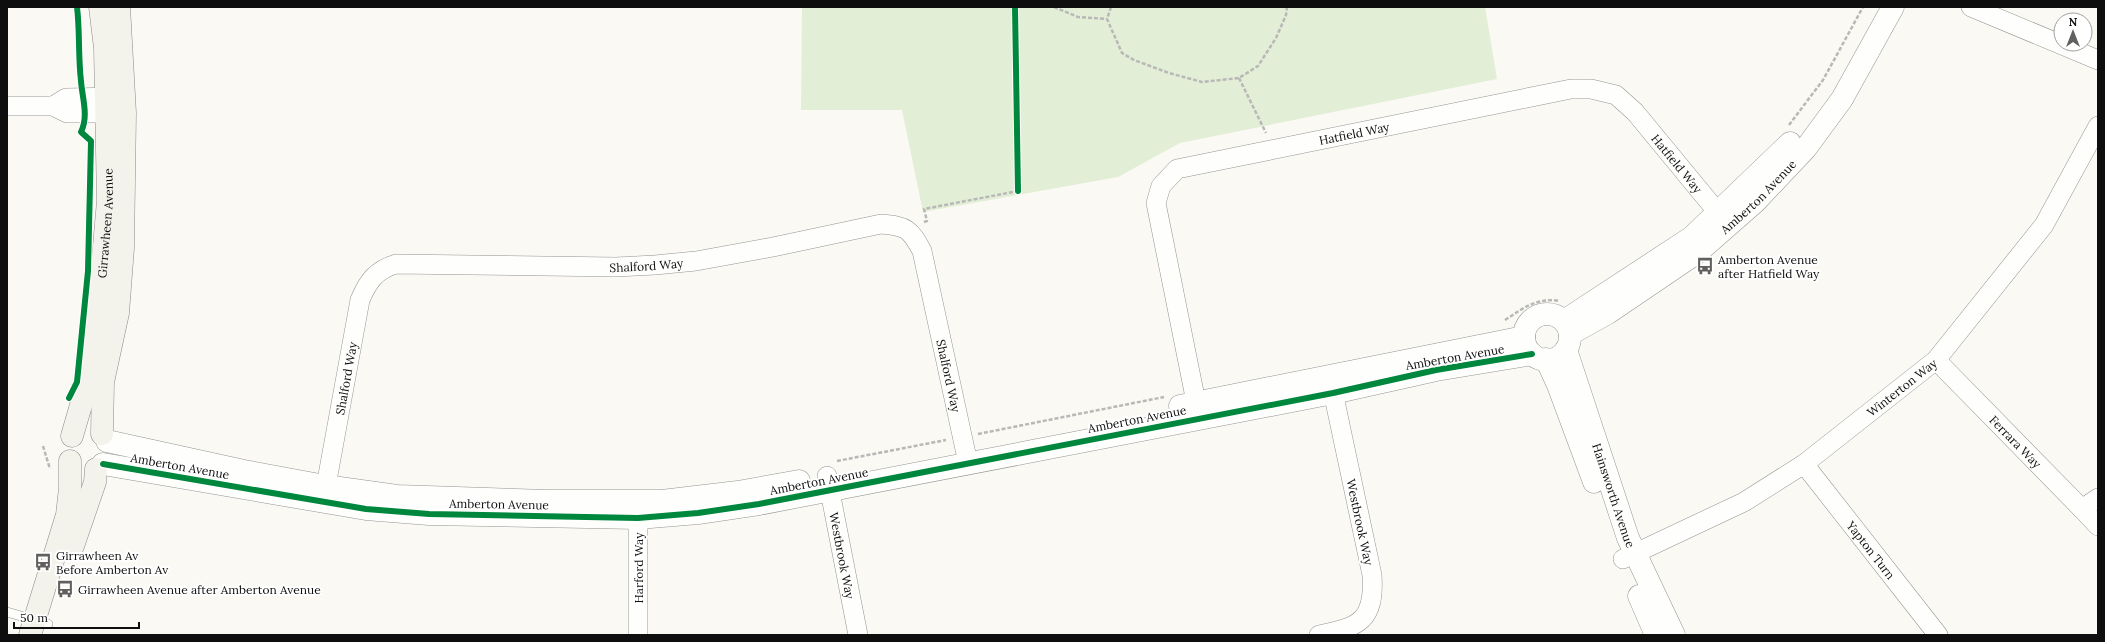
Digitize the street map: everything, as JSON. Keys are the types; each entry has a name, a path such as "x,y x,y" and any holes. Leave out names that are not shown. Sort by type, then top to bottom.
{"main road":[{"name":"Girrawheen Avenue","path":"100,7 105,48 116,105 123,248 118,313 103,382 104,438"},
{"name":"Girrawheen Avenue","path":"72,436 86,388 101,280 116,105 119,7"},
{"path":"83,430 96,431 104,438 109,449 108,457 100,466 39,628 67,515 70,488 70,461 67,448 72,436 83,430"},
{"path":"70,461 82,470 100,466"}],"street":[{"name":"Amberton Avenue","path":"1725,219 1786,148 1817,109 1845,68 1876,7"},
{"name":"Amberton Avenue","path":"100,466 323,494 547,501 638,509 831,476 1197,404 1332,385 1534,350 1553,359 1565,327 1692,237 1725,219 1806,148 1842,99 1893,7"},
{"path":"1971,7 2098,60"},
{"name":"Hatfield Way","path":"1197,404 1156,203 1161,186 1177,169 1274,148 1571,89 1591,89 1616,95 1635,112 1725,219"},
{"path":"7,106 53,106 67,113 116,105"},
{"name":"Winterton Way","path":"1629,556 1744,502 1804,464 1936,360 2044,225 2098,126"},
{"name":"Shalford Way","path":"323,494 360,300 365,287 383,268 396,264 616,267 655,265 696,261 766,249 881,224 896,226 912,233 922,251 965,449"},
{"path":"1534,350 1528,324 1538,316 1552,314 1565,327"},
{"name":"Hainsworth Avenue","path":"1565,327 1628,538 1629,556 1674,635"},
{"name":"Hainsworth Avenue","path":"1534,350 1558,385 1629,556 1656,635"},
{"name":"Ferrara Way","path":"1936,360 2098,526"},
{"name":"Westbrook Way","path":"1318,635 1340,631 1360,622 1370,609 1373,592 1372,575 1332,385"},
{"name":"Amberton Avenue","path":"104,438 236,469 323,494"},
{"name":"Yapton Turn","path":"1804,464 1938,635"},
{"name":"Westbrook Way","path":"831,476 858,635"},
{"path":"2082,509 2098,498"},
{"name":"Harford Way","path":"638,509 638,635"}],"lane":[{"path":"7,612 39,628"}],"path":[{"path":"1054,7 1078,17 1108,19"},
{"path":"1111,7 1108,19 1122,53 1134,60 1202,82 1239,78 1258,66 1276,38 1286,15 1286,7"},
{"path":"1785,129 1823,80 1863,7"},
{"path":"1239,78 1253,110 1274,148"},
{"path":"912,233 919,224 927,221 924,209 1018,191 1018,183"},
{"path":"1500,324 1528,305 1539,301 1565,327"},
{"path":"831,476 1197,404"}],"green space":[{"path":"802,7 1485,7 1497,79 1180,143 1118,177 923,212 902,110 801,110"}],"cycle path":[{"path":"69,398 77,382 88,271 91,141 81,132 85,120 85,113 80,72 77,7"},
{"path":"1015,7 1018,191"},
{"path":"103,464 366,509 429,514 638,518 698,513 759,504 1333,393 1436,370 1532,354"}],"place":[{"name":"Amberton Avenue after Hatfield Way","path":"1705,266"},
{"name":"Girrawheen Av Before Amberton Av","path":"43,562"},
{"name":"Girrawheen Avenue after Amberton Avenue","path":"65,589"}]}
